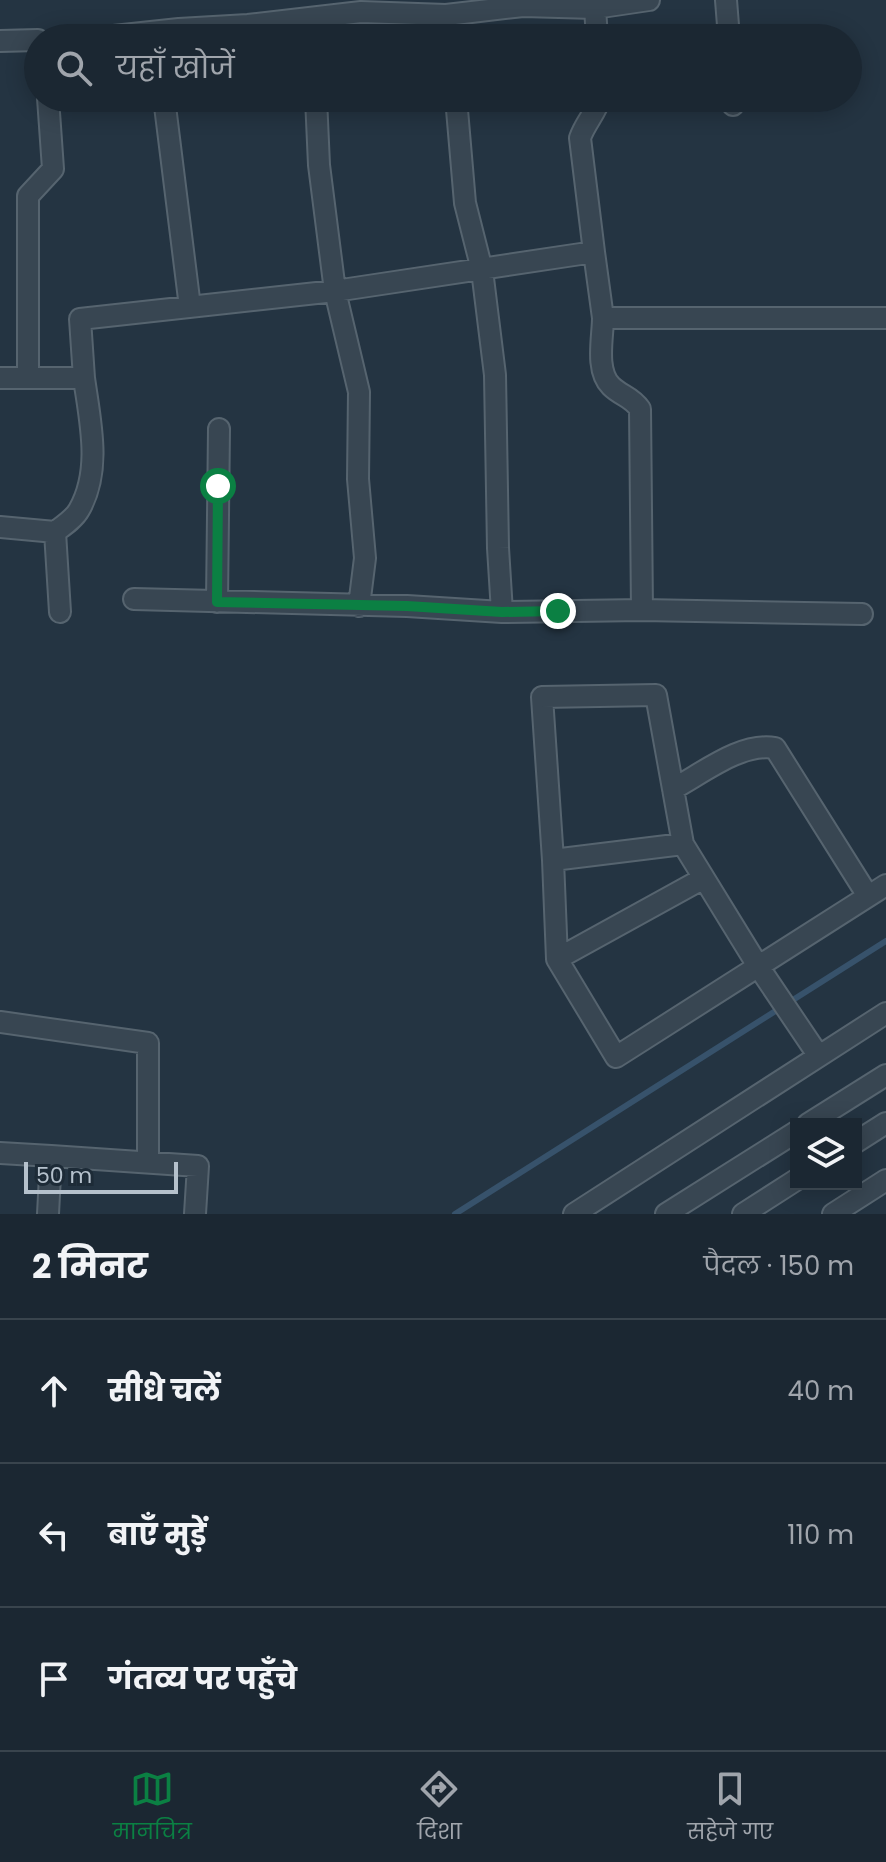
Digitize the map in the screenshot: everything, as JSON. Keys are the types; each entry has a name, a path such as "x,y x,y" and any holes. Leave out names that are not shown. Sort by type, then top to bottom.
{"street":[{"path":"318,24 361,12 446,15 523,6 595,8 649,0"},
{"path":"726,0 728,24"},
{"path":"595,8 596,24"},
{"path":"446,15 447,24"},
{"path":"0,41 24,40"},
{"path":"28,378 28,196 53,169 49,112"},
{"path":"166,112 190,307"},
{"path":"317,112 319,165 335,291 359,392 358,479 365,558 359,606"},
{"path":"457,112 465,203 482,270 495,375 502,612"},
{"path":"595,112 584,126 580,138 603,318 602,367 610,385 633,399 640,409 642,610"},
{"path":"0,527 55,532 78,513 90,482 93,442 80,319 335,291 594,252"},
{"path":"603,318 886,318"},
{"path":"0,378 84,378"},
{"path":"217,602 219,429"},
{"path":"55,532 60,612"},
{"path":"134,599 407,606 502,612 642,610 862,614"},
{"path":"673,789 741,752 761,746 775,748 877,890 758,966 616,1057 557,959 542,697 656,695 673,789 683,844 758,966 818,1055"},
{"path":"553,860 683,844"},
{"path":"557,959 704,878"},
{"path":"574,1214 886,1013"},
{"path":"0,1022 148,1043 148,1162"},
{"path":"818,1118 886,1075"},
{"path":"862,1138 886,1123"},
{"path":"666,1214 790,1136"},
{"path":"0,1153 198,1166 195,1214"},
{"path":"48,1214 51,1156"},
{"path":"833,1214 886,1180"},
{"path":"743,1214 790,1184"}],"waterway":[{"path":"455,1214 886,941"}],"route":[{"path":"218,486 217,602 407,606 502,612 558,611"}]}
